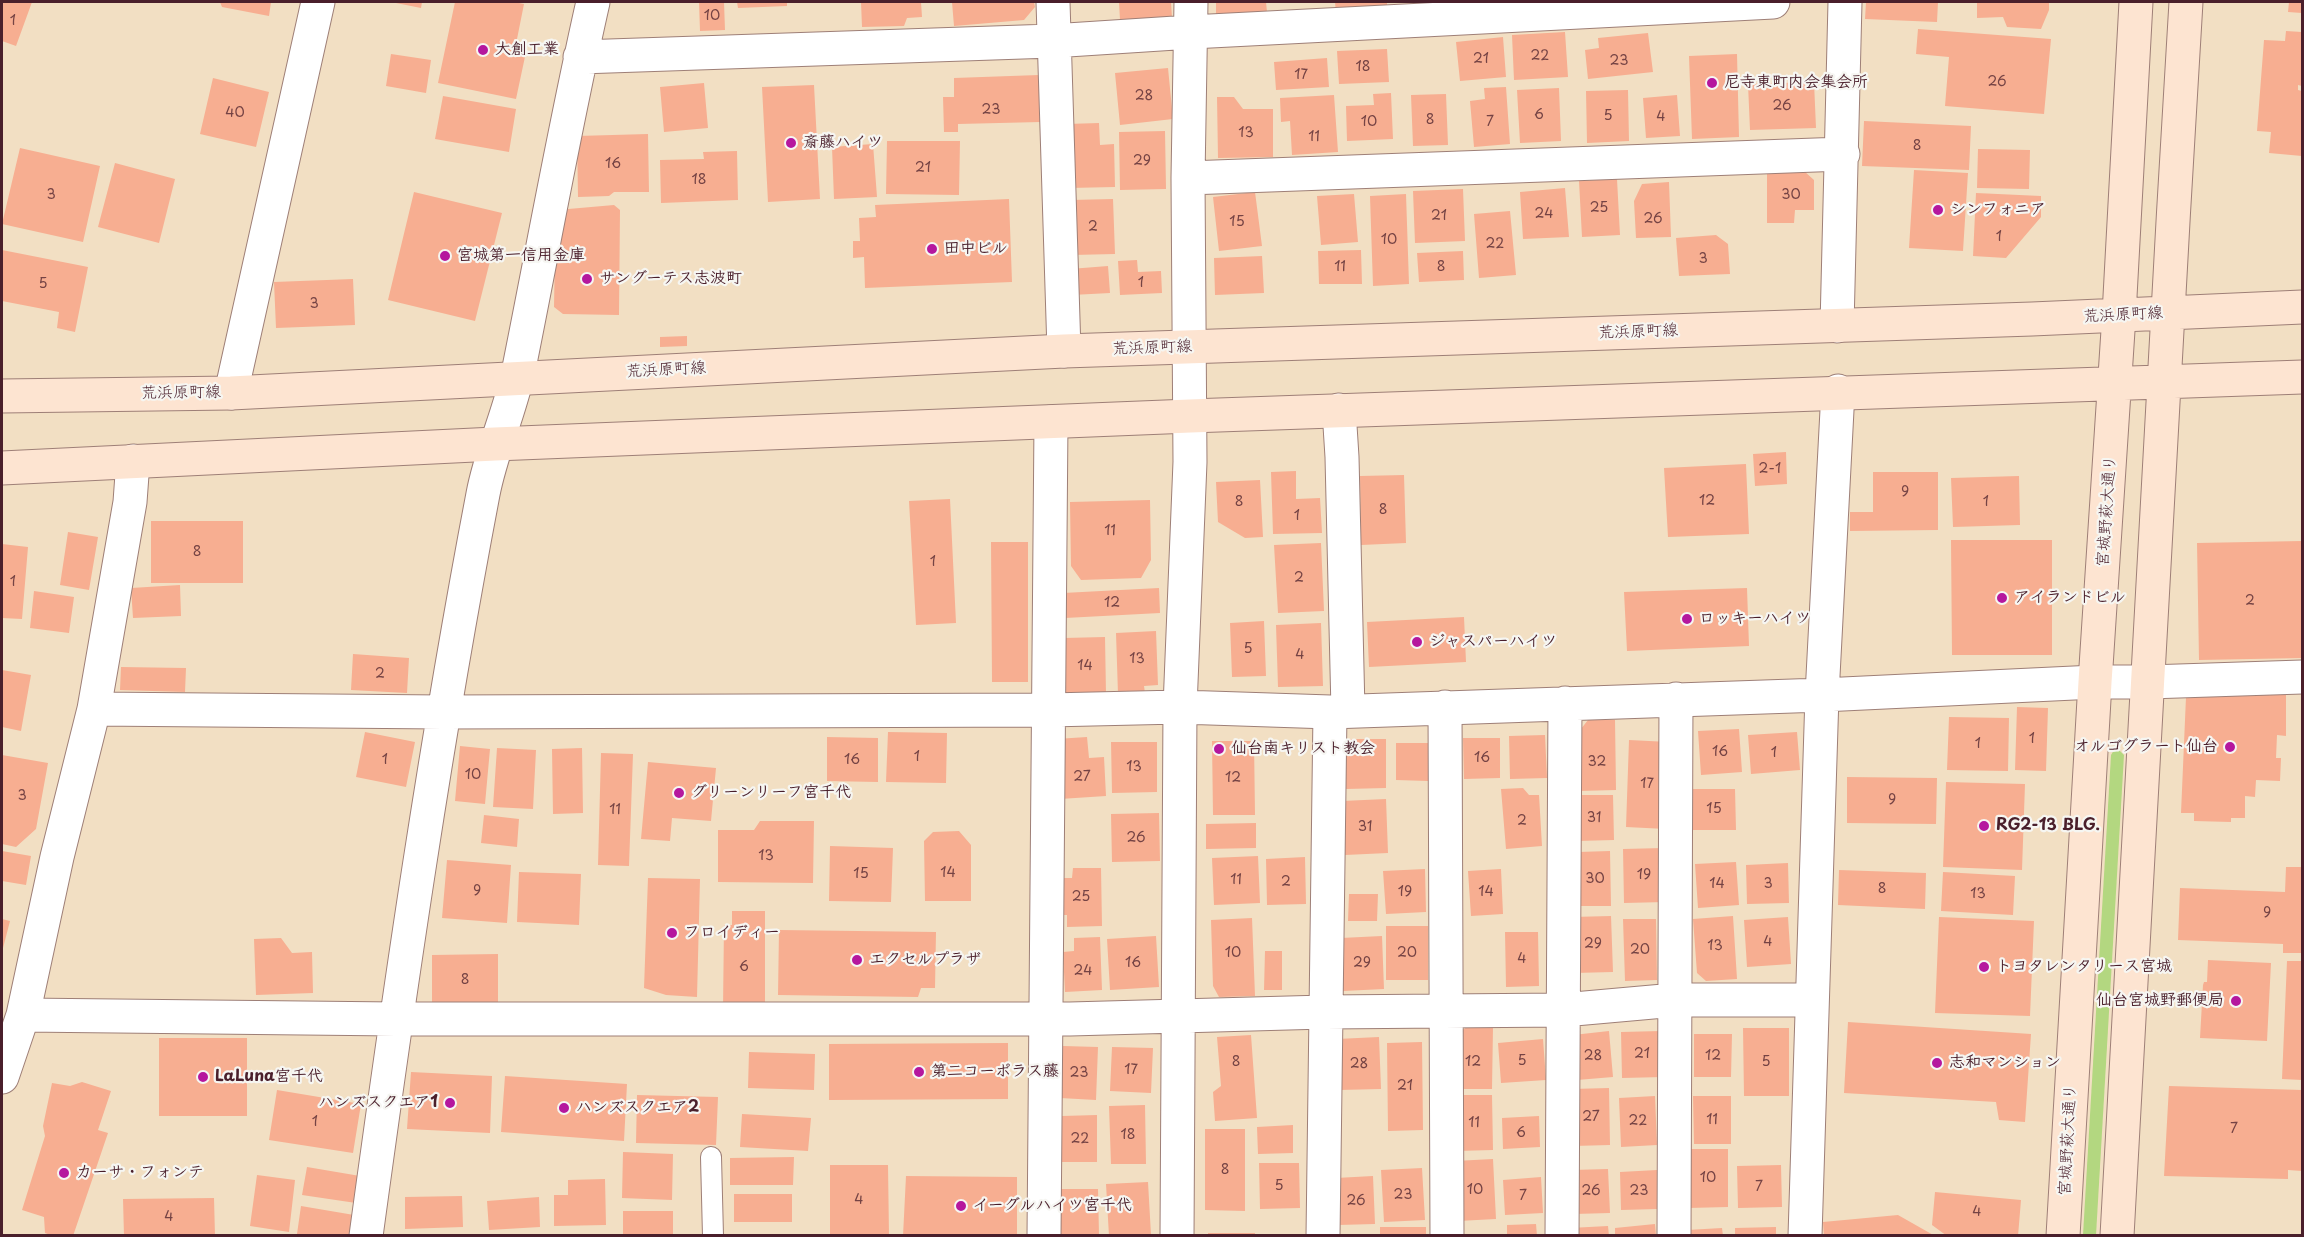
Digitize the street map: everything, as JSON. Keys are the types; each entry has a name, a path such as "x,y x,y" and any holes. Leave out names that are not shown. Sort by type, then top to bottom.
{"main road":[{"name":"宮城野萩大通り","path":"2063,1236 2136,2"},
{"path":"2117,1236 2186,2"},
{"name":"荒浜原町線","path":"2,396 231,393 1064,351 1837,326 2302,307"},
{"path":"2,468 495,444 1190,416 2302,377"}],"street":[{"path":"231,393 318,2"},
{"path":"366,1236 396,1019 443,712 484,489 495,444 517,377 580,57 593,2"},
{"path":"1053,2 1052,41 1064,351"},
{"path":"580,57 1052,41 1191,17 1773,2"},
{"path":"1837,326 1845,2"},
{"path":"1177,1236 1180,706 1190,416 1188,178 1191,17"},
{"path":"1188,178 1843,154"},
{"path":"1805,1236 1822,694 1838,392"},
{"path":"1323,1236 1325,1012 1339,711 1342,457 1339,411"},
{"path":"1044,1236 1051,422"},
{"path":"2,1077 23,1015 57,857 94,710 130,502 133,461"},
{"path":"94,710 443,712 1048,710 1180,706 1339,711 2095,682 2302,677"},
{"path":"1674,1236 1676,699"},
{"path":"1562,1236 1564,703"},
{"path":"1445,707 1447,1236"},
{"path":"23,1015 396,1019 1045,1019 1325,1012 1563,1010 1675,1000 1812,1000"}],"lane":[{"path":"711,1157 713,1236"}],"green space":[{"path":"2118,749 2124,755 2096,1235 2083,1235 2111,755 2114,750"}],"building":[{"path":"2,2 32,2 16,46 2,41"},
{"path":"220,2 271,2 269,16 222,7"},
{"path":"391,2 422,2 421,8"},
{"name":"大創工業","path":"455,2 524,4 515,49 526,52 516,99 438,83"},
{"path":"699,2 724,2 725,30 700,31"},
{"path":"737,2 787,2 787,6 738,8"},
{"path":"861,2 921,2 922,17 907,18 904,26 862,27"},
{"path":"952,2 1034,2 1035,7 1024,20 954,26"},
{"path":"1119,2 1171,2 1172,18 1120,20"},
{"path":"1216,2 1266,2 1267,12 1216,14"},
{"path":"1335,2 1387,2 1387,9 1336,13"},
{"path":"1866,2 1938,2 1937,22 1865,19"},
{"path":"1977,2 2049,2 2049,10 2041,29 2007,27 2003,17 1977,18"},
{"path":"2289,2 2302,2 2302,13 2288,12"},
{"path":"1918,29 2051,39 2044,114 1945,106 1949,57 1916,54"},
{"path":"2286,31 2302,32 2302,86 2298,85 2298,90 2302,91 2302,156 2269,153 2271,132 2257,131 2264,40 2285,41"},
{"path":"1565,32 1568,77 1514,80 1512,35"},
{"path":"1648,33 1653,72 1588,79 1585,50 1599,48 1598,38"},
{"path":"1503,37 1506,77 1460,81 1456,42"},
{"path":"1387,49 1389,82 1339,84 1337,51"},
{"path":"391,54 431,60 426,93 386,86"},
{"path":"1737,54 1739,137 1692,139 1689,56"},
{"path":"1327,58 1329,87 1276,90 1274,62"},
{"path":"1168,68 1173,119 1120,125 1115,73"},
{"path":"1039,75 1040,122 958,124 958,132 944,132 943,97 954,97 954,78"},
{"path":"213,78 269,92 256,147 200,134"},
{"path":"1814,82 1816,128 1750,130 1748,84"},
{"path":"704,83 708,128 664,132 660,87"},
{"name":"斎藤ハイツ","path":"814,85 820,199 768,202 762,87"},
{"path":"1506,87 1510,144 1474,147 1470,101 1485,99 1484,88"},
{"path":"1559,88 1561,141 1520,143 1517,90"},
{"path":"1628,90 1629,141 1587,143 1586,91"},
{"path":"1391,93 1393,139 1347,141 1346,106 1374,105 1373,94"},
{"path":"1446,94 1448,145 1413,146 1411,95"},
{"path":"1334,95 1338,152 1292,155 1290,121 1281,122 1280,98"},
{"path":"1677,95 1680,136 1646,138 1643,98"},
{"path":"443,96 516,109 509,152 435,139"},
{"path":"1217,97 1234,97 1243,109 1273,109 1273,157 1218,158"},
{"path":"1864,121 1971,126 1969,170 1862,166"},
{"path":"1099,123 1100,145 1114,144 1115,187 1069,188 1067,124"},
{"path":"1165,131 1166,189 1120,190 1119,132"},
{"path":"648,134 649,192 614,192 609,196 578,197 577,136"},
{"path":"887,141 960,141 959,195 886,194"},
{"path":"873,144 877,197 834,199 832,147"},
{"path":"20,148 100,166 83,242 2,224"},
{"path":"1978,149 2030,150 2029,189 1977,188"},
{"path":"737,151 738,200 661,203 660,160 704,159 703,152"},
{"path":"115,163 175,179 159,243 98,227"},
{"name":"シンフォニア","path":"1914,170 1968,173 1963,251 1909,248"},
{"path":"1767,171 1804,171 1814,180 1814,210 1795,210 1794,223 1767,223"},
{"path":"1617,179 1620,235 1582,237 1579,181"},
{"path":"1669,182 1671,237 1636,238 1634,201 1642,184"},
{"path":"1565,188 1569,237 1523,239 1520,192"},
{"path":"1463,189 1465,241 1415,243 1413,191"},
{"name":"宮城第一信用金庫","path":"414,192 502,213 475,321 388,300"},
{"path":"1255,192 1262,246 1219,251 1213,197"},
{"path":"1976,193 2041,196 2041,217 2006,258 1973,256"},
{"path":"1354,194 1358,242 1321,245 1317,196"},
{"path":"1406,194 1409,284 1373,286 1370,196"},
{"name":"田中ビル","path":"1009,199 1012,282 865,288 864,257 853,258 853,241 860,241 859,218 876,217 875,205"},
{"path":"1113,199 1115,254 1072,255 1071,200"},
{"name":"サングーテス志波町","path":"614,205 620,210 619,315 563,314 554,307 555,251 560,248 557,210"},
{"path":"1510,211 1516,275 1479,278 1474,214"},
{"path":"1716,235 1728,244 1730,274 1679,276 1676,238"},
{"path":"2,250 88,267 75,332 57,328 59,312 2,301"},
{"path":"1361,250 1362,284 1319,284 1318,251"},
{"path":"1463,251 1464,280 1419,282 1417,253"},
{"path":"1262,256 1264,293 1215,295 1214,258"},
{"path":"1137,260 1138,272 1161,271 1162,293 1120,295 1118,261"},
{"path":"1108,266 1110,293 1072,295 1070,269"},
{"path":"353,279 355,325 276,328 274,282"},
{"path":"687,336 687,346 660,347 660,337"},
{"path":"1786,452 1787,484 1755,486 1753,454"},
{"path":"1746,464 1749,534 1668,537 1664,468"},
{"path":"1296,471 1296,499 1320,498 1322,533 1273,534 1271,472"},
{"path":"1873,472 1938,472 1938,530 1850,531 1850,512 1873,512"},
{"path":"1404,475 1406,543 1361,545 1360,476"},
{"path":"2019,476 2020,525 1953,527 1951,478"},
{"path":"1260,480 1263,537 1245,538 1218,522 1216,482"},
{"path":"950,499 956,623 916,625 909,501"},
{"path":"1150,500 1151,560 1141,578 1081,580 1071,566 1070,502"},
{"path":"151,521 243,521 243,583 151,583"},
{"path":"68,532 98,537 89,590 60,585"},
{"name":"アイランドビル","path":"1951,540 2052,540 2052,655 1952,655"},
{"path":"2302,541 2302,658 2199,660 2197,543"},
{"path":"991,542 1028,542 1028,682 992,682"},
{"path":"1321,543 1324,611 1278,613 1274,545"},
{"path":"2,544 28,547 22,619 2,618"},
{"path":"180,585 181,616 133,618 131,588"},
{"path":"1159,588 1160,613 1065,618 1063,593"},
{"name":"ロッキーハイツ","path":"1747,588 1749,646 1627,651 1624,592"},
{"path":"34,591 74,597 69,633 30,628"},
{"name":"ジャスパーハイツ","path":"1464,617 1466,662 1369,667 1367,622"},
{"path":"1264,621 1266,676 1232,677 1230,623"},
{"path":"1321,623 1323,686 1278,687 1276,625"},
{"path":"1156,631 1158,685 1144,686 1145,693 1118,694 1116,633"},
{"path":"1105,637 1106,694 1065,695 1064,638"},
{"path":"353,654 409,658 407,693 351,690"},
{"path":"121,667 186,668 185,692 120,690"},
{"path":"2,670 31,675 21,731 2,727"},
{"name":"オルゴグラート仙台","path":"2286,693 2286,736 2277,735 2276,758 2281,758 2280,781 2256,780 2255,797 2245,796 2245,818 2231,818 2231,822 2194,821 2194,813 2181,813 2186,697"},
{"path":"2017,707 2048,708 2046,771 2015,770"},
{"path":"1949,717 2009,718 2008,771 1947,770"},
{"path":"1588,720 1615,720 1616,790 1578,791 1577,734"},
{"path":"1739,729 1742,772 1701,775 1698,731"},
{"path":"365,732 415,742 406,787 356,777"},
{"path":"888,732 947,733 946,783 886,782"},
{"path":"1797,732 1800,770 1751,774 1748,735"},
{"path":"1545,735 1547,778 1510,779 1509,736"},
{"path":"827,737 878,738 878,782 827,781"},
{"path":"1087,737 1089,758 1104,757 1106,796 1060,799 1056,739"},
{"path":"1463,738 1500,738 1500,778 1464,779"},
{"path":"1346,739 1386,739 1386,788 1346,789"},
{"path":"1629,740 1669,742 1666,829 1626,827"},
{"path":"1212,741 1254,741 1255,815 1213,815"},
{"path":"1111,742 1157,742 1157,792 1112,793"},
{"path":"1396,743 1428,743 1428,781 1396,780"},
{"path":"460,746 490,749 485,804 455,801"},
{"path":"497,748 536,750 533,809 493,807"},
{"path":"582,748 583,813 553,814 552,749"},
{"path":"601,753 633,754 629,866 598,865"},
{"path":"2,755 48,763 36,829 16,847 2,844"},
{"name":"グリーンリーフ宮千代","path":"648,762 716,768 711,821 672,818 670,841 641,839"},
{"path":"1847,777 1937,778 1936,824 1847,823"},
{"name":"RG2-13 BLG.","path":"1946,782 2025,784 2022,870 1943,867"},
{"path":"1523,788 1529,795 1539,795 1542,846 1506,849 1501,789"},
{"path":"1692,789 1735,789 1736,830 1692,830"},
{"path":"1575,795 1613,795 1614,840 1576,841"},
{"path":"1386,799 1388,853 1345,855 1342,801"},
{"path":"1159,813 1160,861 1112,862 1111,814"},
{"path":"484,815 519,819 517,847 481,843"},
{"path":"760,821 814,821 813,883 718,882 718,830 754,830"},
{"path":"1256,823 1256,848 1206,849 1206,824"},
{"path":"959,831 971,845 971,901 925,901 924,841 933,832"},
{"path":"830,846 893,848 891,902 829,901"},
{"path":"1664,848 1665,902 1624,903 1623,849"},
{"path":"2,851 31,856 26,885 2,881"},
{"path":"1610,851 1611,906 1579,906 1578,852"},
{"path":"1258,856 1260,903 1214,905 1212,858"},
{"path":"1305,857 1306,904 1267,905 1266,859"},
{"path":"447,860 511,865 507,923 442,918"},
{"path":"1736,862 1739,905 1698,908 1695,864"},
{"path":"1788,863 1789,903 1747,904 1746,865"},
{"path":"2286,867 2302,867 2302,953 2283,953 2283,944 2178,940 2180,888 2285,892"},
{"path":"1073,868 1101,868 1102,926 1067,927 1067,915 1060,915 1060,878 1072,878"},
{"path":"1425,869 1426,912 1386,914 1383,871"},
{"path":"1501,869 1503,914 1471,916 1468,871"},
{"path":"1839,870 1926,873 1925,909 1838,905"},
{"path":"519,872 581,874 579,925 517,922"},
{"path":"1943,872 2015,876 2013,915 1941,911"},
{"name":"フロイディー","path":"648,878 700,879 697,997 666,995 644,988"},
{"path":"1349,894 1378,894 1377,921 1348,921"},
{"path":"732,911 765,911 765,1009 723,1009 724,925 732,925"},
{"path":"1611,916 1613,972 1574,973 1572,917"},
{"path":"1733,916 1737,979 1706,981 1697,973 1693,919"},
{"path":"1788,917 1791,964 1747,967 1744,920"},
{"name":"トヨタレンタリース宮城","path":"1939,917 2034,921 2030,1016 1935,1013"},
{"path":"1252,918 1255,996 1219,997 1213,986 1211,920"},
{"path":"2,919 10,921 2,952"},
{"path":"1623,919 1656,919 1657,980 1625,981"},
{"path":"1386,926 1428,926 1428,980 1386,980"},
{"name":"エクセルプラザ","path":"779,930 936,932 935,988 921,988 918,997 778,995"},
{"path":"1505,932 1538,932 1539,986 1506,987"},
{"path":"1156,936 1159,987 1110,990 1107,939"},
{"path":"1382,936 1384,989 1343,991 1341,938"},
{"path":"1100,937 1102,990 1065,992 1063,952 1074,951 1074,938"},
{"path":"281,938 292,953 312,952 313,993 256,995 254,939"},
{"path":"1265,951 1282,951 1282,990 1264,990"},
{"path":"498,954 498,1004 432,1004 432,955"},
{"path":"2208,960 2271,963 2267,1041 2200,1038 2203,985 2207,982"},
{"path":"2287,961 2302,961 2302,1080 2282,1079"},
{"name":"志和マンション","path":"1848,1022 2031,1034 2025,1122 1999,1120 1996,1102 1844,1093"},
{"path":"1467,1027 1493,1027 1492,1089 1454,1089 1454,1036"},
{"path":"1743,1028 1789,1028 1789,1096 1744,1096"},
{"path":"1609,1031 1613,1077 1577,1080 1573,1035"},
{"path":"1661,1031 1663,1077 1622,1078 1621,1032"},
{"path":"1694,1034 1732,1034 1731,1077 1694,1077"},
{"path":"1251,1035 1257,1118 1215,1121 1213,1092 1221,1086 1217,1037"},
{"path":"1379,1037 1381,1089 1339,1090 1337,1039"},
{"name":"LaLuna宮千代","path":"159,1038 247,1038 247,1116 159,1116"},
{"path":"1543,1039 1546,1080 1501,1083 1498,1043"},
{"path":"1422,1042 1423,1130 1388,1131 1387,1043"},
{"name":"第二コーポラス藤","path":"1008,1043 1008,1099 829,1100 829,1044"},
{"path":"1063,1046 1098,1047 1096,1100 1060,1098"},
{"path":"1112,1047 1153,1048 1151,1093 1110,1091"},
{"path":"749,1052 815,1054 814,1090 748,1088"},
{"name":"ハンズスクエア1","path":"411,1072 492,1076 490,1133 407,1129"},
{"name":"ハンズスクエア2","path":"505,1076 627,1084 624,1141 501,1132"},
{"name":"カーサ・フォンテ","path":"82,1082 111,1091 98,1130 108,1133 73,1236 53,1236 45,1233 44,1217 22,1210 45,1136 43,1126 52,1083 70,1086"},
{"path":"2169,1086 2302,1090 2302,1171 2288,1170 2288,1179 2164,1176"},
{"path":"1609,1088 1610,1145 1573,1146 1572,1089"},
{"path":"277,1090 361,1104 353,1153 269,1140"},
{"path":"637,1095 718,1097 716,1145 636,1143"},
{"path":"1455,1095 1492,1095 1493,1150 1456,1151"},
{"path":"1655,1096 1657,1145 1621,1147 1619,1098"},
{"path":"1693,1096 1731,1096 1731,1144 1694,1144"},
{"path":"1145,1105 1146,1164 1111,1164 1109,1106"},
{"path":"742,1114 811,1118 808,1151 740,1147"},
{"path":"1097,1115 1097,1162 1062,1162 1062,1116"},
{"path":"1539,1116 1540,1147 1503,1149 1502,1118"},
{"path":"1293,1125 1293,1153 1258,1154 1257,1127"},
{"path":"1205,1129 1245,1129 1245,1211 1205,1210"},
{"path":"1688,1149 1728,1149 1728,1207 1688,1208"},
{"path":"623,1152 673,1154 672,1200 622,1198"},
{"path":"794,1157 793,1185 730,1185 730,1158"},
{"path":"1493,1159 1496,1219 1458,1221 1455,1161"},
{"path":"1259,1163 1299,1163 1300,1208 1260,1209"},
{"path":"830,1165 888,1165 889,1236 830,1236"},
{"path":"1781,1165 1782,1207 1738,1208 1737,1166"},
{"path":"307,1167 360,1176 356,1203 302,1195"},
{"path":"1422,1168 1425,1220 1384,1222 1381,1170"},
{"path":"1608,1169 1610,1213 1574,1214 1572,1170"},
{"path":"1657,1170 1658,1209 1621,1210 1620,1172"},
{"path":"257,1175 295,1180 289,1232 250,1226"},
{"name":"イーグルハイツ宮千代","path":"906,1176 1017,1177 1017,1236 903,1236"},
{"path":"1373,1176 1375,1224 1338,1225 1336,1178"},
{"path":"1541,1177 1543,1213 1505,1215 1503,1180"},
{"path":"605,1179 606,1225 554,1226 554,1195 568,1195 568,1180"},
{"path":"1148,1182 1151,1235 1109,1236 1106,1184"},
{"path":"1055,1189 1098,1189 1099,1235 1055,1236"},
{"path":"1935,1192 2021,1200 2018,1236 1947,1236 1932,1225"},
{"path":"734,1194 792,1194 792,1222 734,1222"},
{"path":"462,1196 463,1227 405,1229 405,1197"},
{"path":"539,1197 540,1227 489,1230 487,1201"},
{"path":"214,1198 215,1236 124,1236 123,1199"},
{"path":"301,1206 354,1215 350,1236 297,1234"},
{"path":"623,1211 673,1211 673,1236 623,1236"},
{"path":"1898,1215 1935,1236 1824,1236 1823,1222"},
{"path":"1536,1224 1537,1236 1507,1236 1507,1225"},
{"path":"1655,1224 1656,1236 1615,1236 1615,1228"},
{"path":"1608,1226 1609,1236 1570,1236 1570,1228"},
{"path":"1380,1227 1426,1227 1426,1236 1380,1236"},
{"path":"1776,1227 1776,1236 1735,1236 1735,1228"},
{"path":"1722,1228 1723,1236 1687,1236 1687,1230"},
{"path":"1208,1233 1255,1233 1255,1236 1208,1236"}],"place":[{"name":"大創工業","path":"483,50"},
{"name":"尼寺東町内会集会所","path":"1712,83"},
{"name":"斎藤ハイツ","path":"791,143"},
{"name":"シンフォニア","path":"1938,210"},
{"name":"田中ビル","path":"932,249"},
{"name":"宮城第一信用金庫","path":"445,256"},
{"name":"サングーテス志波町","path":"587,279"},
{"name":"アイランドビル","path":"2002,598"},
{"name":"ロッキーハイツ","path":"1687,619"},
{"name":"ジャスパーハイツ","path":"1417,642"},
{"name":"オルゴグラート仙台","path":"2230,747"},
{"name":"仙台南キリスト教会","path":"1219,749"},
{"name":"グリーンリーフ宮千代","path":"679,793"},
{"name":"RG2-13 BLG.","path":"1984,826"},
{"name":"フロイディー","path":"672,933"},
{"name":"エクセルプラザ","path":"857,960"},
{"name":"トヨタレンタリース宮城","path":"1984,967"},
{"name":"仙台宮城野郵便局","path":"2236,1001"},
{"name":"志和マンション","path":"1937,1063"},
{"name":"第二コーポラス藤","path":"919,1072"},
{"name":"LaLuna宮千代","path":"203,1077"},
{"name":"ハンズスクエア1","path":"450,1103"},
{"name":"ハンズスクエア2","path":"564,1108"},
{"name":"カーサ・フォンテ","path":"64,1173"},
{"name":"イーグルハイツ宮千代","path":"961,1206"}]}
